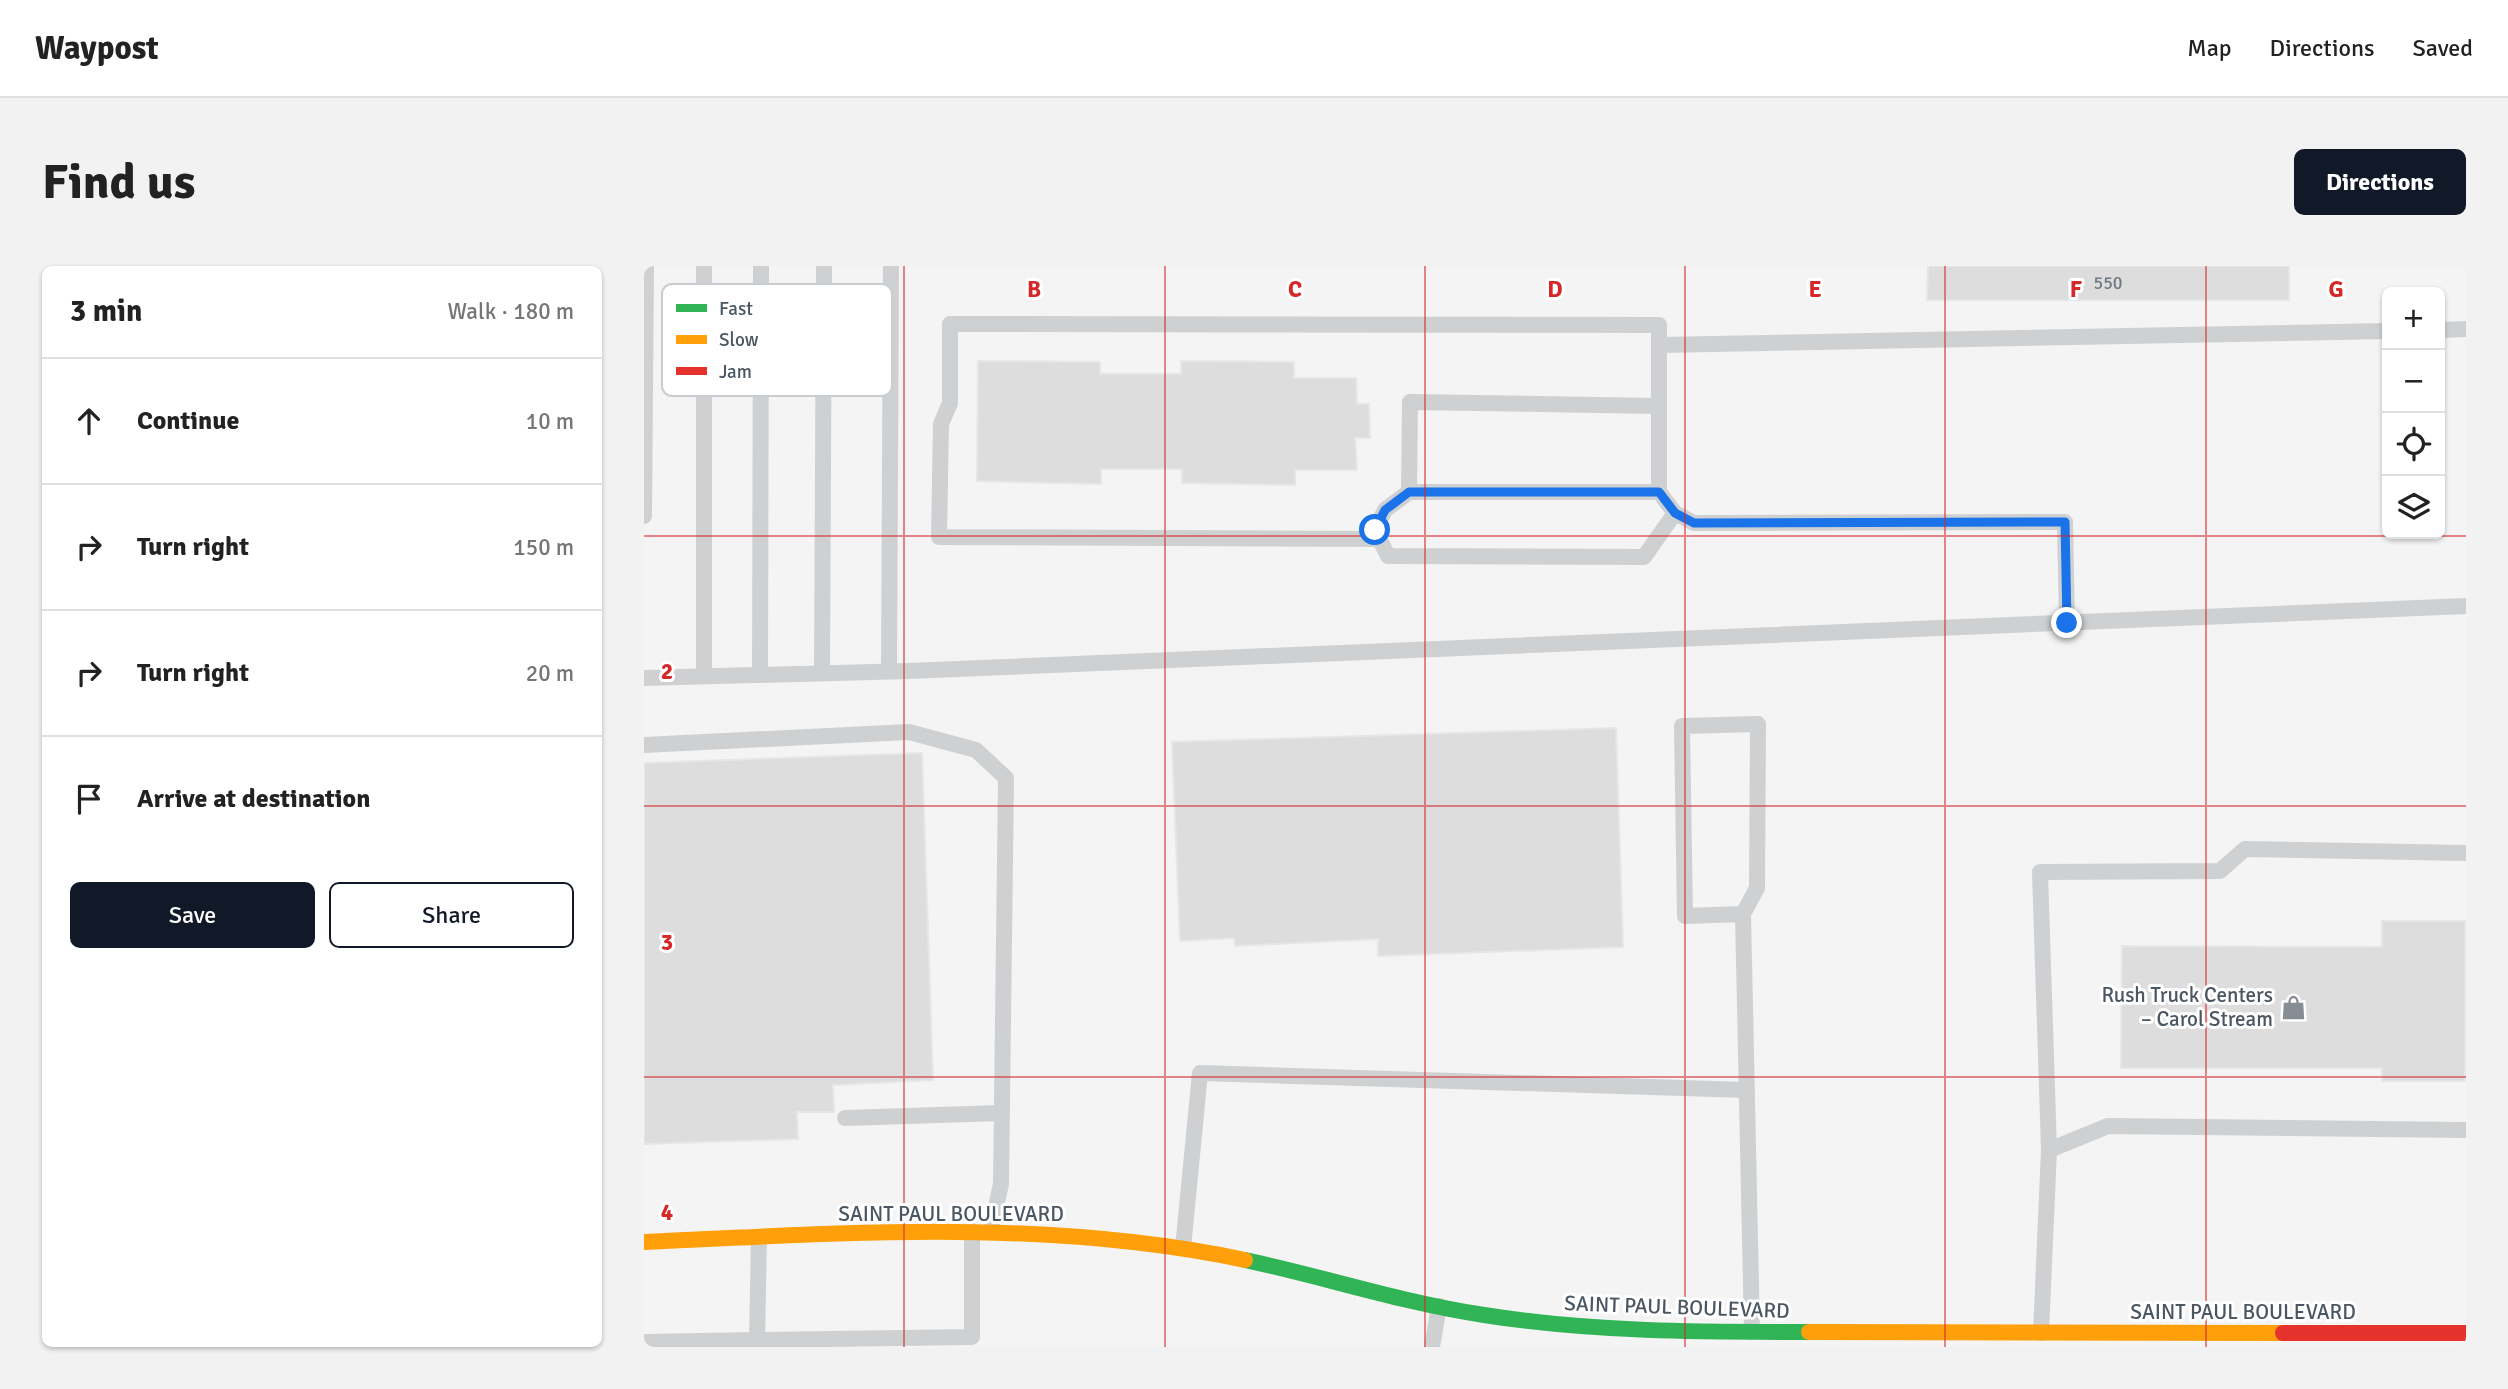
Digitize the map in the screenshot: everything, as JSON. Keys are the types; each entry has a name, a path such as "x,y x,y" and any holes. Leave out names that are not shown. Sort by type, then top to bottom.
{"street":[{"name":"SAINT PAUL BOULEVARD","path":"644,1242 991,1230 1086,1235 1183,1248 1439,1306 1607,1330 2466,1333"}],"lane":[{"path":"644,516 646,266"},
{"path":"704,266 704,284"},
{"path":"761,266 761,284"},
{"path":"824,266 824,284"},
{"path":"891,266 891,284"},
{"path":"1380,539 939,537 941,424 950,403 950,324 1659,325 1659,492 1675,513 1694,523 2065,522 2067,623"},
{"path":"2445,330 2466,329"},
{"path":"1659,345 2382,331"},
{"path":"704,396 704,676"},
{"path":"760,675 761,396"},
{"path":"822,673 823,396"},
{"path":"889,671 890,396"},
{"path":"1409,492 1410,402 1659,406"},
{"path":"1659,492 1409,492 1385,510 1375,530 1388,556 1644,557 1675,513"},
{"path":"644,678 889,671 2466,606"},
{"path":"1742,914 1685,916 1682,726 1758,724 1756,888 1742,914 1752,1332"},
{"path":"644,745 909,732 976,750 1006,778 1001,1184 991,1230"},
{"path":"2041,1333 2049,1150 2040,872 2220,871 2245,849 2466,853"},
{"path":"1183,1248 1200,1073 1746,1090"},
{"path":"845,1118 1002,1113"},
{"path":"2049,1150 2108,1126 2466,1130"},
{"path":"644,1342 972,1342 972,1231"},
{"path":"757,1340 759,1238"},
{"path":"1432,1347 1439,1306"}],"building":[{"path":"1928,266 2289,266 2289,300 1927,300"},
{"path":"978,361 1100,362 1100,374 1181,374 1181,361 1294,362 1294,378 1356,378 1357,404 1369,404 1370,438 1355,438 1357,470 1295,470 1295,485 1182,483 1182,469 1101,469 1101,484 977,481"},
{"path":"1616,728 1623,947 1378,956 1378,939 1235,946 1234,938 1180,941 1172,742"},
{"path":"922,753 933,1080 833,1085 834,1112 797,1112 798,1139 644,1144 644,763"},
{"name":"Rush Truck Centers – Carol Stream","path":"2382,921 2465,921 2465,1081 2382,1081 2382,1068 2121,1068 2122,946 2382,947"}],"traffic: fast":[{"path":"1245,1260 1424,1304 1525,1321 1646,1330 1809,1332"}],"traffic: slow":[{"path":"644,1242 870,1233 1021,1233 1171,1247 1245,1260"},
{"path":"1809,1332 2283,1333"}],"traffic: jam":[{"path":"2283,1333 2466,1333"}],"place":[{"name":"Rush Truck Centers – Carol Stream","path":"2293,1007"}],"route":[{"path":"1375,530 1385,510 1409,492 1659,492 1675,513 1694,523 2065,522 2067,623"}]}
